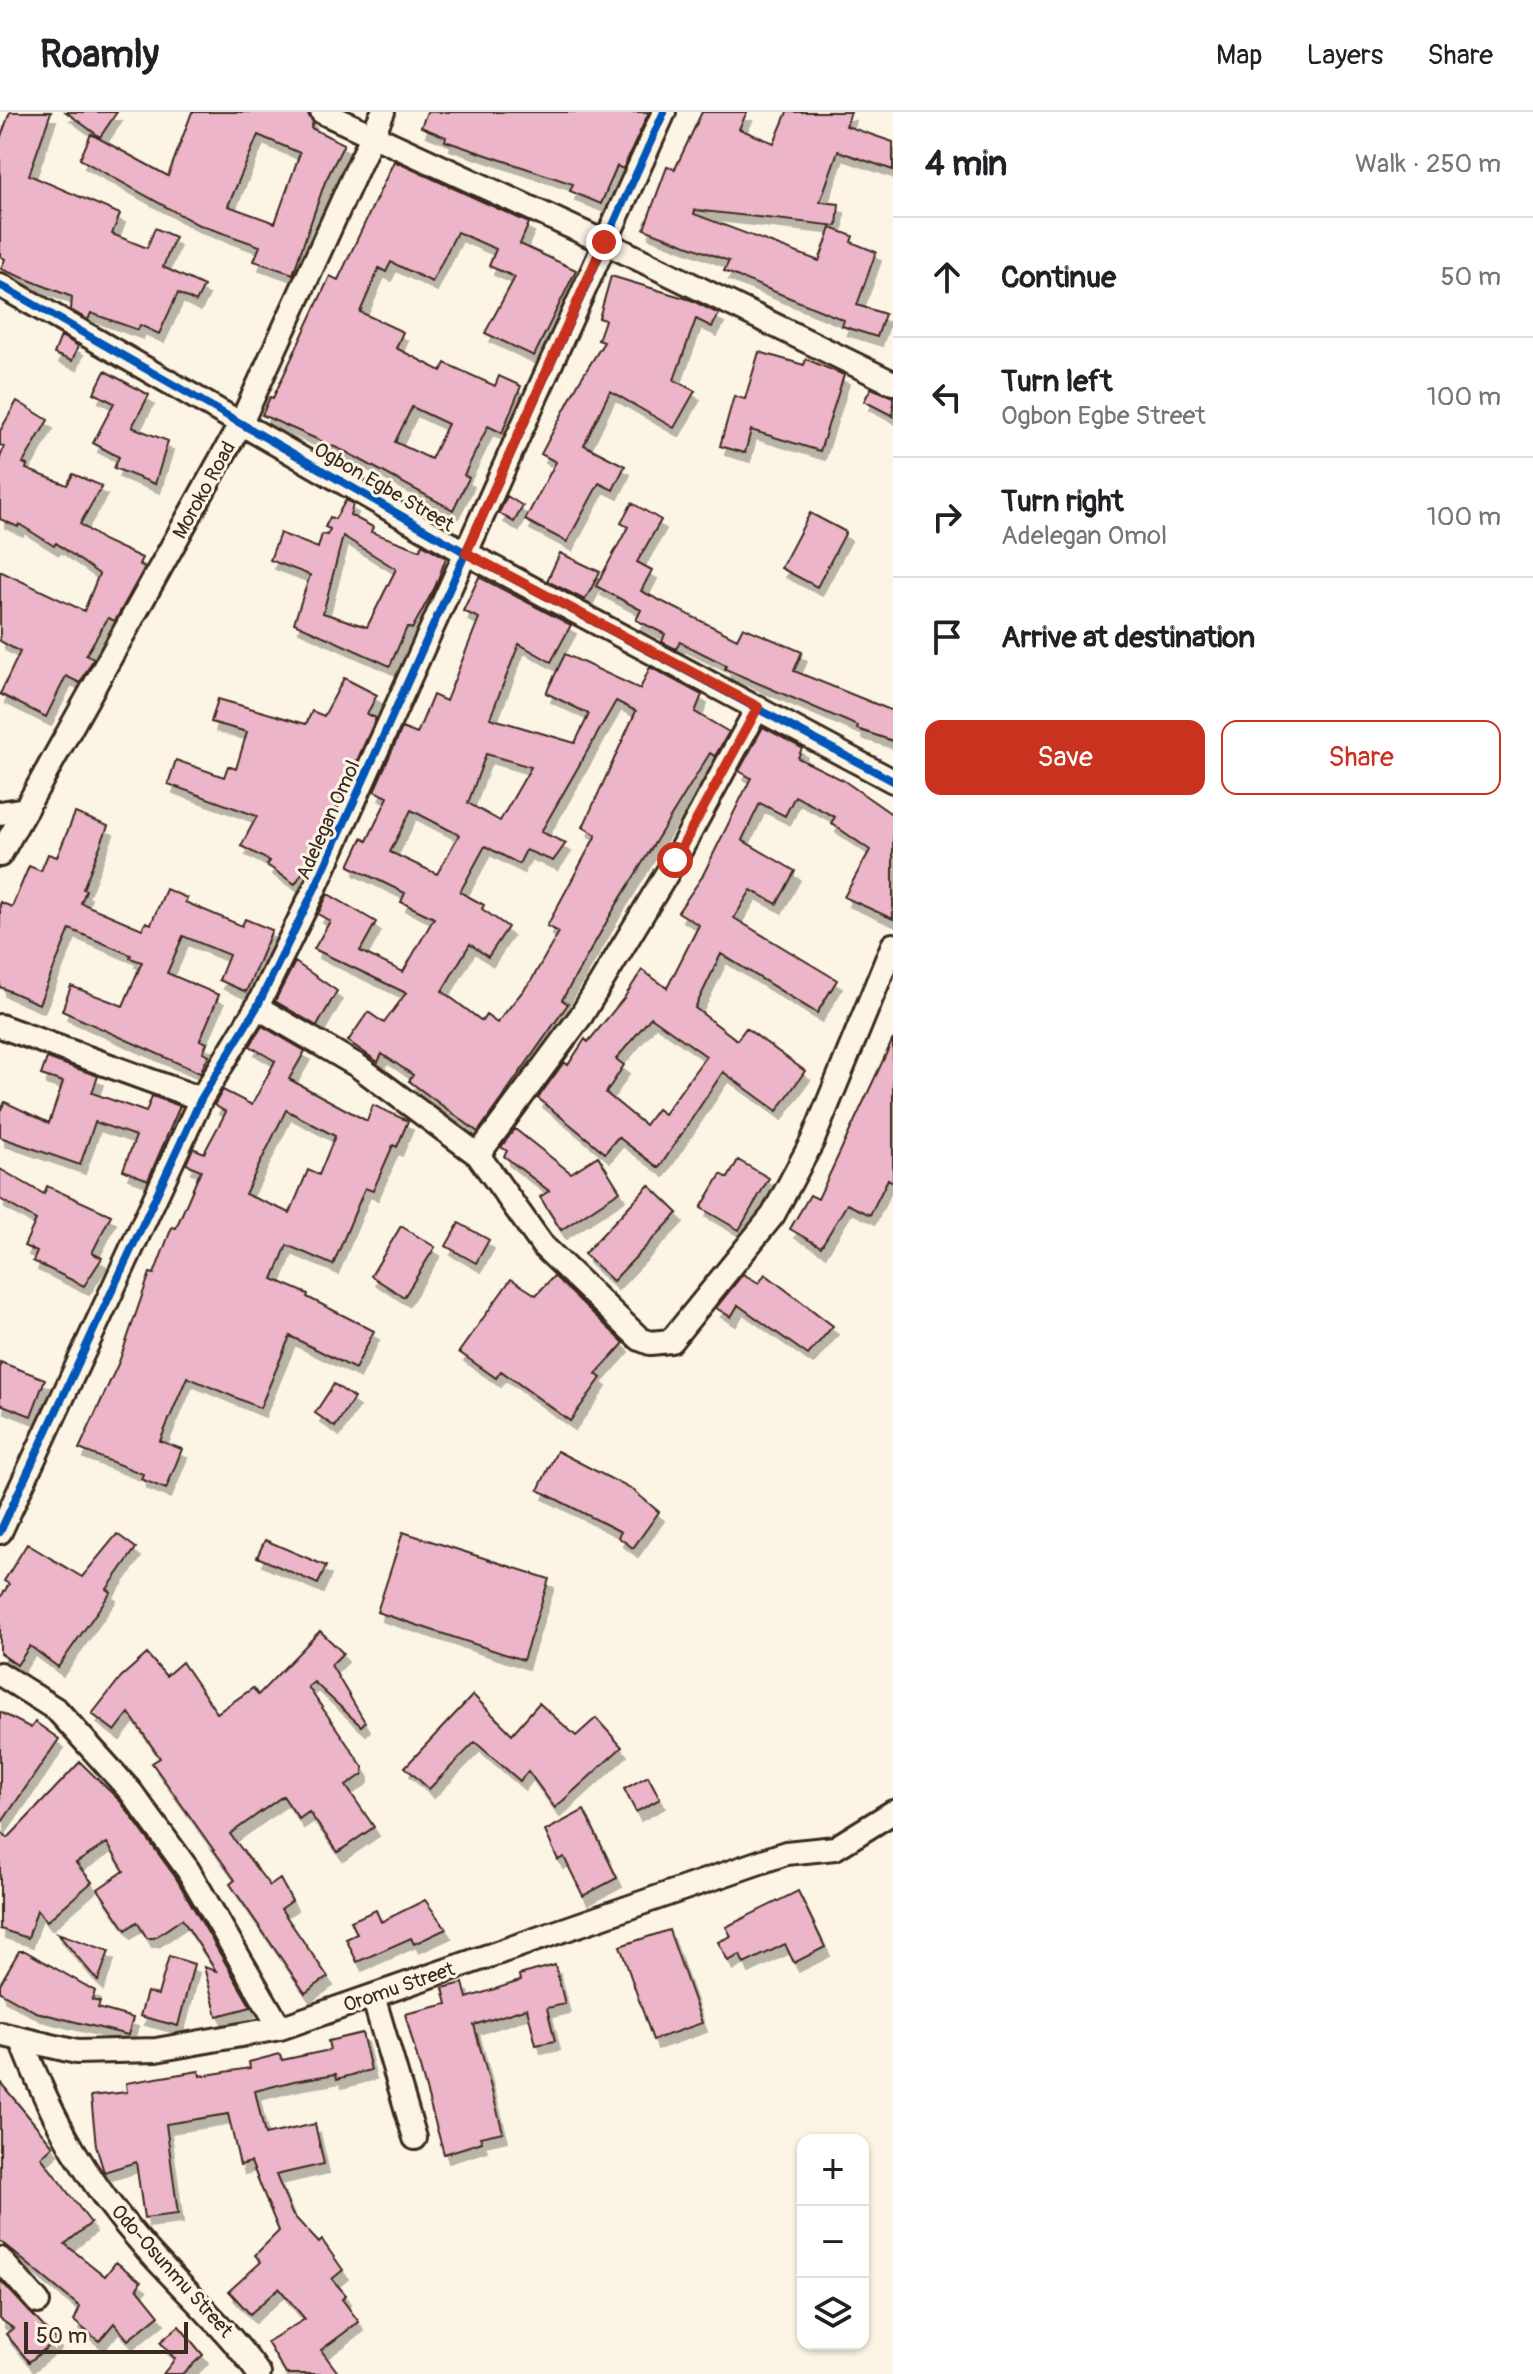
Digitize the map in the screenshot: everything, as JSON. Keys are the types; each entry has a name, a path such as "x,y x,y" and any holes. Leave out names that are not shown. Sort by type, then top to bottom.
{"street":[{"path":"322,112 604,242 893,383"},
{"name":"Moroko Road","path":"0,855 241,423 383,112"},
{"name":"Adelegan Omol","path":"0,1532 201,1099 257,1007 321,874 664,112"},
{"name":"Ogbon Egbe Street","path":"0,285 466,553 893,781"},
{"path":"478,1155 581,1016 675,860 758,707"},
{"path":"0,813 26,809"},
{"path":"257,1007 358,1066 478,1155 543,1246 564,1267 640,1339 650,1343 671,1341 773,1215 812,1142 893,945"},
{"path":"0,1026 201,1099"},
{"path":"0,1674 57,1710 131,1792 188,1870 280,2028"},
{"name":"Oromu Street","path":"0,2034 77,2052 156,2050 280,2028 786,1853 835,1848 893,1812"},
{"path":"373,1996 415,2138"},
{"name":"Odo-Osunmu Street","path":"22,2041 44,2098 77,2161 143,2245 237,2343 259,2374"},
{"path":"0,2259 38,2302"}],"building":[{"path":"10,112 51,112 29,175 120,214 112,234 147,248 155,228 175,237 163,267 204,286 196,302 178,293 159,334 140,325 138,330 91,313 88,320 71,310 72,297 1,269 5,259 0,256 0,139"},
{"path":"66,112 117,112 100,137"},
{"path":"192,112 306,112 313,122 311,128 344,144 325,182 293,274 254,261 260,246 197,224 80,159 91,134 168,176","holes":["258,135 300,153 275,223 228,206"]},
{"path":"427,112 649,112 623,169 617,166 601,204 570,191 573,184 445,141 446,137 421,127"},
{"path":"702,112 747,112 739,129 774,143 787,112 851,112 846,126 893,142 893,170 838,151 820,202 839,204 837,226 695,210 694,214 819,261 831,228 853,236 851,242 876,252 857,305 885,314 877,337 842,326 844,320 724,271 729,261 644,229 667,167 675,169"},
{"path":"394,161 529,223 520,244 576,270 534,356 485,333 515,277 489,266 496,249 457,232 432,282 391,262 386,272 379,268 360,312 403,332 396,348 441,371 445,363 495,386 499,376 521,386 502,433 488,426 464,475 469,478 453,510 346,452 262,415 270,397 273,398 330,276 338,280","holes":["412,407 448,424 431,459 395,442"]},
{"path":"611,276 691,300 719,314 712,327 696,319 674,380 695,391 674,428 610,391 584,445 625,466 613,490 599,483 567,542 525,520 556,462 541,454 604,342 598,340 605,320 599,318"},
{"path":"61,336 78,346 72,361 54,354"},
{"path":"759,352 804,365 806,359 844,375 820,451 751,430 745,453 720,446 734,396 745,399"},
{"path":"105,371 149,395 132,427 168,441 155,484 114,468 119,457 93,443 114,403 94,393"},
{"path":"871,388 893,397 893,416 864,401"},
{"path":"17,401 48,420 23,463 27,465 26,469 67,485 73,474 102,486 80,524 103,540 142,558 139,564 145,567 115,621 108,618 86,655 94,658 80,683 66,676 46,717 0,694 20,652 0,641 0,571 84,611 99,574 56,543 54,546 19,524 18,527 0,519 0,458 4,447 0,445 0,431"},
{"path":"507,496 523,506 514,522 499,513"},
{"path":"346,500 353,504 350,515 373,527 371,532 420,550 422,544 446,558 435,587 412,629 407,627 390,666 294,623 310,575 270,560 280,533 318,548 322,534 327,535 330,529 325,527 330,517 335,519","holes":["343,536 396,569 367,627 323,613"]},
{"path":"632,503 661,520 637,562 652,570 641,591 737,639 743,627 802,652 794,671 893,711 893,741 857,729 858,726 725,669 726,665 680,642 676,649 662,642 665,634 636,620 641,610 596,586 628,527 621,523"},
{"path":"810,513 846,532 817,587 781,568"},
{"path":"560,553 600,572 585,600 547,581"},
{"path":"479,577 571,625 551,662 519,644 490,718 575,743 589,714 546,693 565,654 640,689 650,667 702,695 695,712 729,732 715,756 710,753 614,909 562,1000 568,1004 478,1132 409,1081 413,1075 382,1054 378,1062 348,1041 368,1012 384,1023 406,993 314,949 330,921 318,914 328,894 376,922 360,951 403,972 434,918 401,902 405,893 349,866 362,838 367,841 388,797 374,791 402,728 417,734 433,695 446,701 479,618 463,611","holes":["616,701 636,711 583,827 596,835 547,926 559,932 531,981 497,1023 486,1015 482,1021 442,991 470,944 488,957 508,927 482,909 484,905 460,892 485,846 519,864 526,850 553,861 566,843 541,832","486,754 531,767 500,821 468,803","411,810 459,835 437,874 390,852"]},
{"path":"344,678 377,695 367,714 376,718 334,812 309,852 314,855 295,884 267,865 270,861 241,846 257,816 168,784 176,760 224,777 228,766 236,769 247,732 211,722 218,699 306,724 312,711 324,716"},
{"path":"763,727 802,748 798,758 843,780 893,815 893,919 844,897 870,850 831,823 835,817 795,796 785,816 760,803 742,840 795,871 777,904 751,890 734,918 837,980 817,1013 721,954 695,1008 737,1040 746,1028 805,1071 777,1111 723,1072 659,1168 618,1137 605,1153 538,1098 564,1062 568,1065 585,1039 588,1042 624,998 642,970 667,988 699,925 678,912 702,877 751,778 739,771","holes":["651,1017 706,1056 664,1114 657,1109 645,1125 606,1093 624,1065 616,1059"]},
{"path":"75,813 108,826 83,889 86,890 81,903 142,929 146,922 151,924 166,889 187,898 185,902 242,926 245,919 272,930 246,992 219,980 229,955 183,936 167,973 219,995 200,1040 207,1043 203,1052 209,1055 200,1073 62,1011 71,986 123,1006 142,962 130,958 131,955 70,929 39,1004 0,987 0,902 12,907 29,866 41,871 48,854 57,857"},
{"path":"295,962 337,991 317,1026 275,1001"},
{"path":"262,1026 305,1051 289,1079 367,1121 373,1105 408,1121 397,1147 393,1145 373,1191 365,1188 333,1265 287,1245 273,1279 308,1294 307,1297 374,1331 355,1369 290,1336 260,1408 187,1377 160,1441 182,1449 166,1489 141,1479 143,1474 79,1449 119,1362 150,1273 154,1274 172,1227 176,1228 201,1170 186,1164 193,1148 204,1153 226,1112 214,1105 223,1090 252,1105 275,1061 250,1046","holes":["286,1110 335,1136 319,1175 308,1170 290,1213 245,1194"]},
{"path":"893,1039 893,1182 888,1179 870,1215 847,1204 821,1247 790,1229 810,1195 818,1199"},
{"path":"47,1058 98,1076 92,1093 146,1112 152,1096 180,1106 148,1180 123,1170 136,1136 95,1122 80,1165 0,1137 0,1111 5,1102 49,1123 63,1082 41,1075"},
{"path":"515,1129 571,1173 598,1156 620,1191 561,1230 540,1197 549,1191 504,1156 507,1151 501,1147"},
{"path":"738,1160 769,1178 739,1230 701,1208 721,1174 728,1178"},
{"path":"0,1169 44,1194 47,1186 111,1215 92,1253 102,1258 84,1286 33,1261 37,1252 24,1246 36,1220 0,1199"},
{"path":"649,1185 678,1213 613,1281 584,1254"},
{"path":"459,1223 489,1240 476,1263 446,1246"},
{"path":"401,1226 435,1247 404,1297 371,1276"},
{"path":"743,1274 759,1283 765,1274 833,1326 808,1355 738,1305 731,1317 716,1308"},
{"path":"554,1276 624,1343 596,1374 601,1378 570,1421 501,1371 496,1378 459,1352 511,1279 536,1295"},
{"path":"0,1362 45,1379 31,1416 0,1404"},
{"path":"334,1384 354,1398 335,1427 315,1413"},
{"path":"557,1451 633,1490 659,1512 633,1548 618,1537 621,1532 538,1490"},
{"path":"403,1532 549,1579 523,1660 377,1612"},
{"path":"117,1534 136,1548 107,1589 111,1592 58,1667 30,1646 17,1665 0,1653 0,1598 9,1584 4,1581 27,1544 82,1577"},
{"path":"265,1540 326,1566 318,1584 257,1557"},
{"path":"320,1631 343,1653 331,1665 365,1722 361,1726 314,1682 308,1687 363,1767 363,1774 346,1786 374,1827 338,1852 309,1812 299,1819 283,1796 230,1834 270,1886 280,1879 292,1901 281,1909 328,1977 305,1993 230,1884 235,1880 152,1763 160,1758 129,1713 115,1731 92,1714 121,1677 147,1654 166,1676 182,1662 217,1713 253,1688 258,1695"},
{"path":"473,1695 512,1734 539,1703 576,1736 596,1718 622,1747 555,1808 528,1771 520,1781 475,1742 429,1789 405,1767"},
{"path":"0,1712 31,1728 35,1722 59,1739 0,1825"},
{"path":"80,1762 120,1801 176,1878 251,2007 217,2016 204,1967 216,1971 182,1919 154,1938 147,1938 137,1922 126,1930 98,1889 124,1871 107,1843 76,1863 92,1882 47,1921 37,1910 28,1938 0,1929 0,1831 8,1838"},
{"path":"648,1776 660,1799 636,1812 624,1789"},
{"path":"584,1810 617,1878 583,1896 564,1857 558,1860 545,1831"},
{"path":"798,1891 825,1947 794,1963 785,1944 744,1964 740,1955 728,1961 718,1942 731,1936 726,1927"},
{"path":"425,1900 446,1929 414,1944 411,1938 357,1962 346,1939 357,1934 351,1921 376,1910 381,1922"},
{"path":"669,1930 702,2023 653,2040 620,1946"},
{"path":"57,1933 109,1951 98,1981"},
{"path":"19,1951 25,1951 95,1991 92,2000 100,2002 98,2008 133,2018 128,2035 36,2012 0,1992 0,1984"},
{"path":"169,1956 194,1964 178,2026 140,2016 147,1992 158,1995"},
{"path":"555,1965 565,2004 547,2008 555,2041 536,2045 527,2008 474,2025 503,2132 480,2137 482,2142 444,2154 405,2014 447,2004 443,1988 463,1983 467,1998 520,1981 519,1975"},
{"path":"362,2033 371,2070 337,2079 336,2074 294,2081 255,2091 265,2135 315,2124 324,2164 276,2175 292,2214 319,2243 322,2240 343,2270 332,2279 346,2295 342,2299 359,2322 321,2350 339,2374 286,2374 267,2342 305,2319 279,2288 250,2314 229,2291 261,2262 255,2255 279,2231 251,2162 240,2165 228,2114 166,2124 178,2214 144,2218 136,2162 104,2172 96,2146 91,2096 127,2092 126,2083 199,2071 200,2076 250,2068 249,2062 280,2054 282,2060 330,2050 328,2041"},
{"path":"0,2082 53,2146 41,2157 91,2223 65,2244 105,2276 116,2262 141,2282 137,2288 159,2315 128,2340 114,2323 99,2341 74,2321 80,2307 0,2241"},
{"path":"0,2280 56,2340 29,2362 6,2334 13,2328 0,2319"},
{"path":"179,2326 203,2355 182,2374 163,2374 175,2359 160,2342"}],"cycle path":[{"path":"0,1532 201,1099 257,1007 315,888 664,112"},
{"path":"0,285 466,553 893,781"}],"route":[{"path":"604,242 466,553 758,707 675,860"}]}
